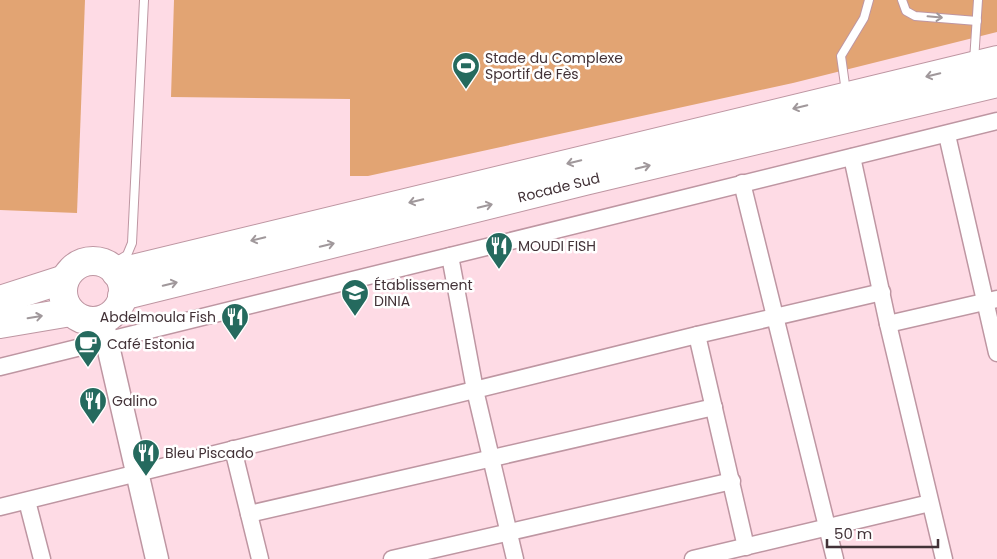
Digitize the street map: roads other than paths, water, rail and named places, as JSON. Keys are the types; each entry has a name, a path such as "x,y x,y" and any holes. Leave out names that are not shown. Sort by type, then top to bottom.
{"highway":[{"name":"Rocade Sud","path":"116,278 985,62"},
{"name":"Rocade Sud","path":"116,278 585,181 997,82"},
{"path":"100,262 116,278 116,311 104,330 71,312 64,296 66,279 72,270 80,264 100,262"},
{"path":"0,300 66,279"},
{"path":"0,324 71,312"}],"street":[{"path":"0,367 104,330 450,256 997,122"},
{"path":"947,134 990,300 997,353"},
{"path":"852,157 888,324 944,559"},
{"path":"742,183 835,559"},
{"path":"450,256 475,390 515,559"},
{"path":"0,507 697,335 882,292"},
{"path":"888,324 990,300"},
{"path":"104,330 157,559"},
{"path":"697,335 746,547"},
{"path":"249,514 714,407"},
{"path":"233,449 260,559"},
{"path":"392,559 732,481"},
{"path":"27,501 42,559"},
{"path":"693,559 930,503"}],"lane":[{"path":"116,278 132,244 144,0"},
{"path":"847,96 841,56 864,18 869,0"},
{"path":"902,0 906,11 915,16 977,21"},
{"path":"978,0 977,21 985,62"}],"place":[{"name":"Stade du Complexe Sportif de Fès","path":"466,90"},
{"name":"MOUDI FISH","path":"499,270"},
{"name":"Établissement DINIA","path":"355,317"},
{"name":"Abdelmoula Fish","path":"235,341"},
{"name":"Café Estonia","path":"88,368"},
{"name":"Galino","path":"93,425"},
{"name":"Bleu Piscado","path":"146,477"}]}
